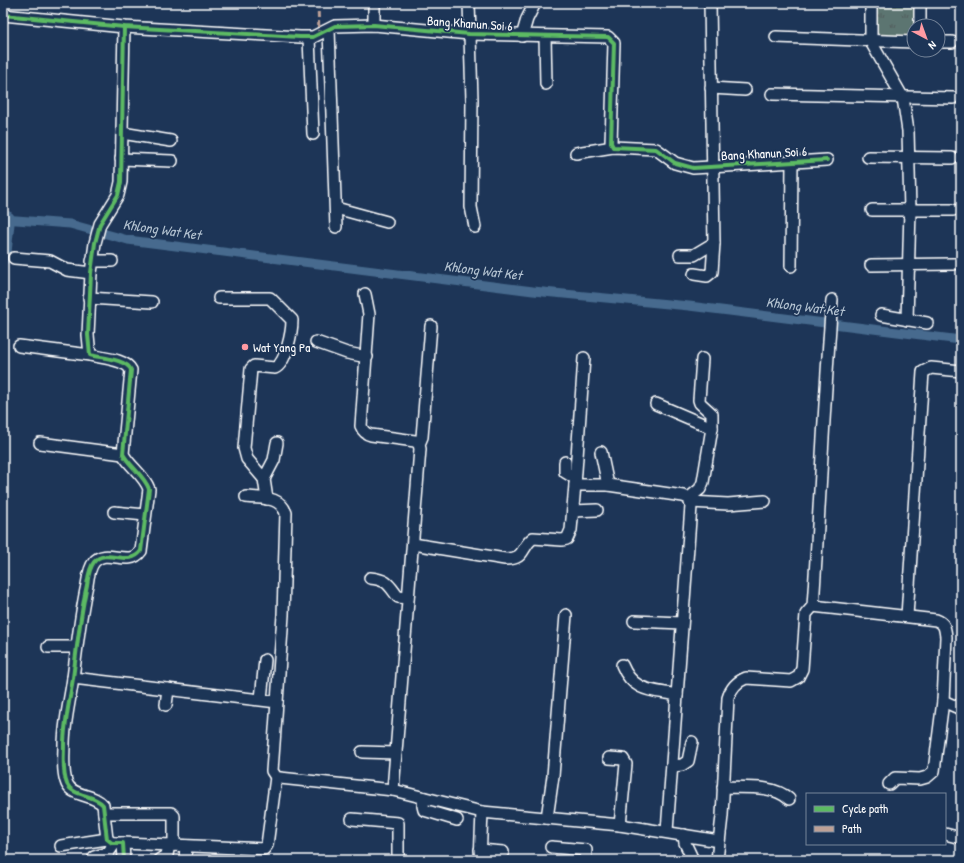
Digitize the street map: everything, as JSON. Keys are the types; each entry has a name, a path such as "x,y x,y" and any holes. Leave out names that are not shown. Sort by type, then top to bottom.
{"street":[{"path":"374,3 374,25"},
{"path":"469,3 471,34 471,208 475,227"},
{"path":"522,36 527,19 535,3"},
{"name":"Bang Khanun Soi 6","path":"694,274 707,276 712,272 714,243 710,3"},
{"path":"872,3 871,42 903,98 908,131 910,210 907,320"},
{"path":"920,3 920,18"},
{"name":"Bang Khanun Soi 6","path":"3,15 124,27 309,38 340,26 374,25 471,34 608,37 614,42 611,143 613,147 656,149 675,163 693,168 827,160"},
{"path":"90,355 88,335 90,273 95,243 100,224 120,189 124,27"},
{"path":"329,30 336,227"},
{"path":"545,36 546,84"},
{"path":"776,37 871,42 906,42"},
{"path":"309,38 313,134"},
{"path":"946,42 952,42"},
{"path":"711,88 745,90"},
{"path":"772,94 953,98"},
{"path":"122,133 171,141"},
{"path":"576,153 613,147"},
{"path":"868,157 952,158"},
{"path":"121,159 172,161"},
{"path":"791,266 792,161"},
{"path":"336,208 387,222"},
{"path":"872,210 953,210"},
{"path":"680,255 694,255 714,243"},
{"path":"14,258 50,261 67,270 90,273"},
{"path":"92,261 112,261"},
{"path":"870,265 954,264"},
{"path":"366,294 369,314 361,426 362,430 371,436 415,441 419,444"},
{"path":"89,298 152,302"},
{"path":"219,298 270,298 292,320 289,339 280,365 275,368 254,366 251,369 244,448 247,459 264,479 267,499"},
{"path":"717,860 730,692 739,680 746,678 791,681 798,677 802,669 804,659 806,614 813,606 823,454 823,418 832,300"},
{"path":"881,315 927,323"},
{"path":"393,790 413,544 420,449 419,444 422,436 431,326"},
{"path":"316,342 347,353 367,357"},
{"path":"18,346 90,355 124,363 129,366 131,370 123,454"},
{"path":"413,544 505,559 514,559 524,551 533,538 567,539 571,530 573,511 584,358"},
{"path":"667,831 673,766 689,500 700,489 704,482 712,428 712,414 700,403 699,400 702,359"},
{"path":"906,616 923,372 931,368 961,371"},
{"path":"656,404 712,428"},
{"path":"40,443 123,454 147,484 149,489 141,551 130,558 104,556 93,563 80,616 64,744 64,773 69,787 77,793 99,801 103,805 104,813 115,842 124,860"},
{"path":"264,479 274,460 277,443"},
{"path":"601,452 608,485"},
{"path":"565,462 565,472 575,482 608,485 683,496 689,500 728,504 765,502"},
{"path":"61,846 115,842 256,850 266,848 276,777 272,771 283,615 286,513 281,502 246,497"},
{"path":"573,511 597,510"},
{"path":"114,512 145,515"},
{"path":"370,578 384,581 398,596 408,598"},
{"path":"813,606 936,620 943,624 945,628 946,638 943,701 934,771 927,777 895,778 889,784"},
{"path":"547,818 553,776 566,615"},
{"path":"634,621 682,623"},
{"path":"48,647 76,647"},
{"path":"261,699 265,660"},
{"path":"622,665 630,680 641,688 677,695"},
{"path":"73,678 277,702"},
{"path":"166,705 168,689"},
{"path":"943,701 961,709"},
{"path":"673,766 682,765 688,761 692,742"},
{"path":"362,752 396,753"},
{"path":"609,758 623,759 626,764 620,824"},
{"path":"276,777 393,790 482,812 620,824 719,841"},
{"path":"723,787 772,791 784,794 789,799"},
{"path":"424,798 424,810 457,820"},
{"path":"482,812 480,855 503,852"},
{"path":"104,813 171,813 174,816 171,845 167,855 159,860"},
{"path":"352,819 398,823 398,860"},
{"path":"946,834 961,838"},
{"path":"684,835 685,843 693,860"},
{"path":"94,857 108,853 115,842"},
{"path":"185,860 186,846"},
{"path":"551,847 586,850 585,860"}],"green space":[{"path":"871,3 920,3 920,18 906,18 906,42 871,42"}],"waterway":[{"name":"Khlong Wat Ket","path":"3,219 70,224 128,240 533,291 689,306 961,340"},
{"path":"3,257 7,219"}],"marked path":[{"path":"318,3 319,35"}],"cycle path":[{"path":"3,15 124,27 300,37 313,37 335,26 374,25 469,34 608,37 614,43 611,143 613,147 656,149 675,163 693,168 827,160"},
{"path":"124,27 121,182 118,195 100,224 95,243 91,273 88,335 90,355 119,361 124,363 131,370 123,454 144,479 149,489 141,551 136,556 130,558 105,556 99,558 92,564 88,576 64,737 64,775 67,784 74,791 99,801 103,805 107,839 112,843 123,843 124,860"}],"place":[{"name":"Wat Yang Pa","path":"245,347"}]}
